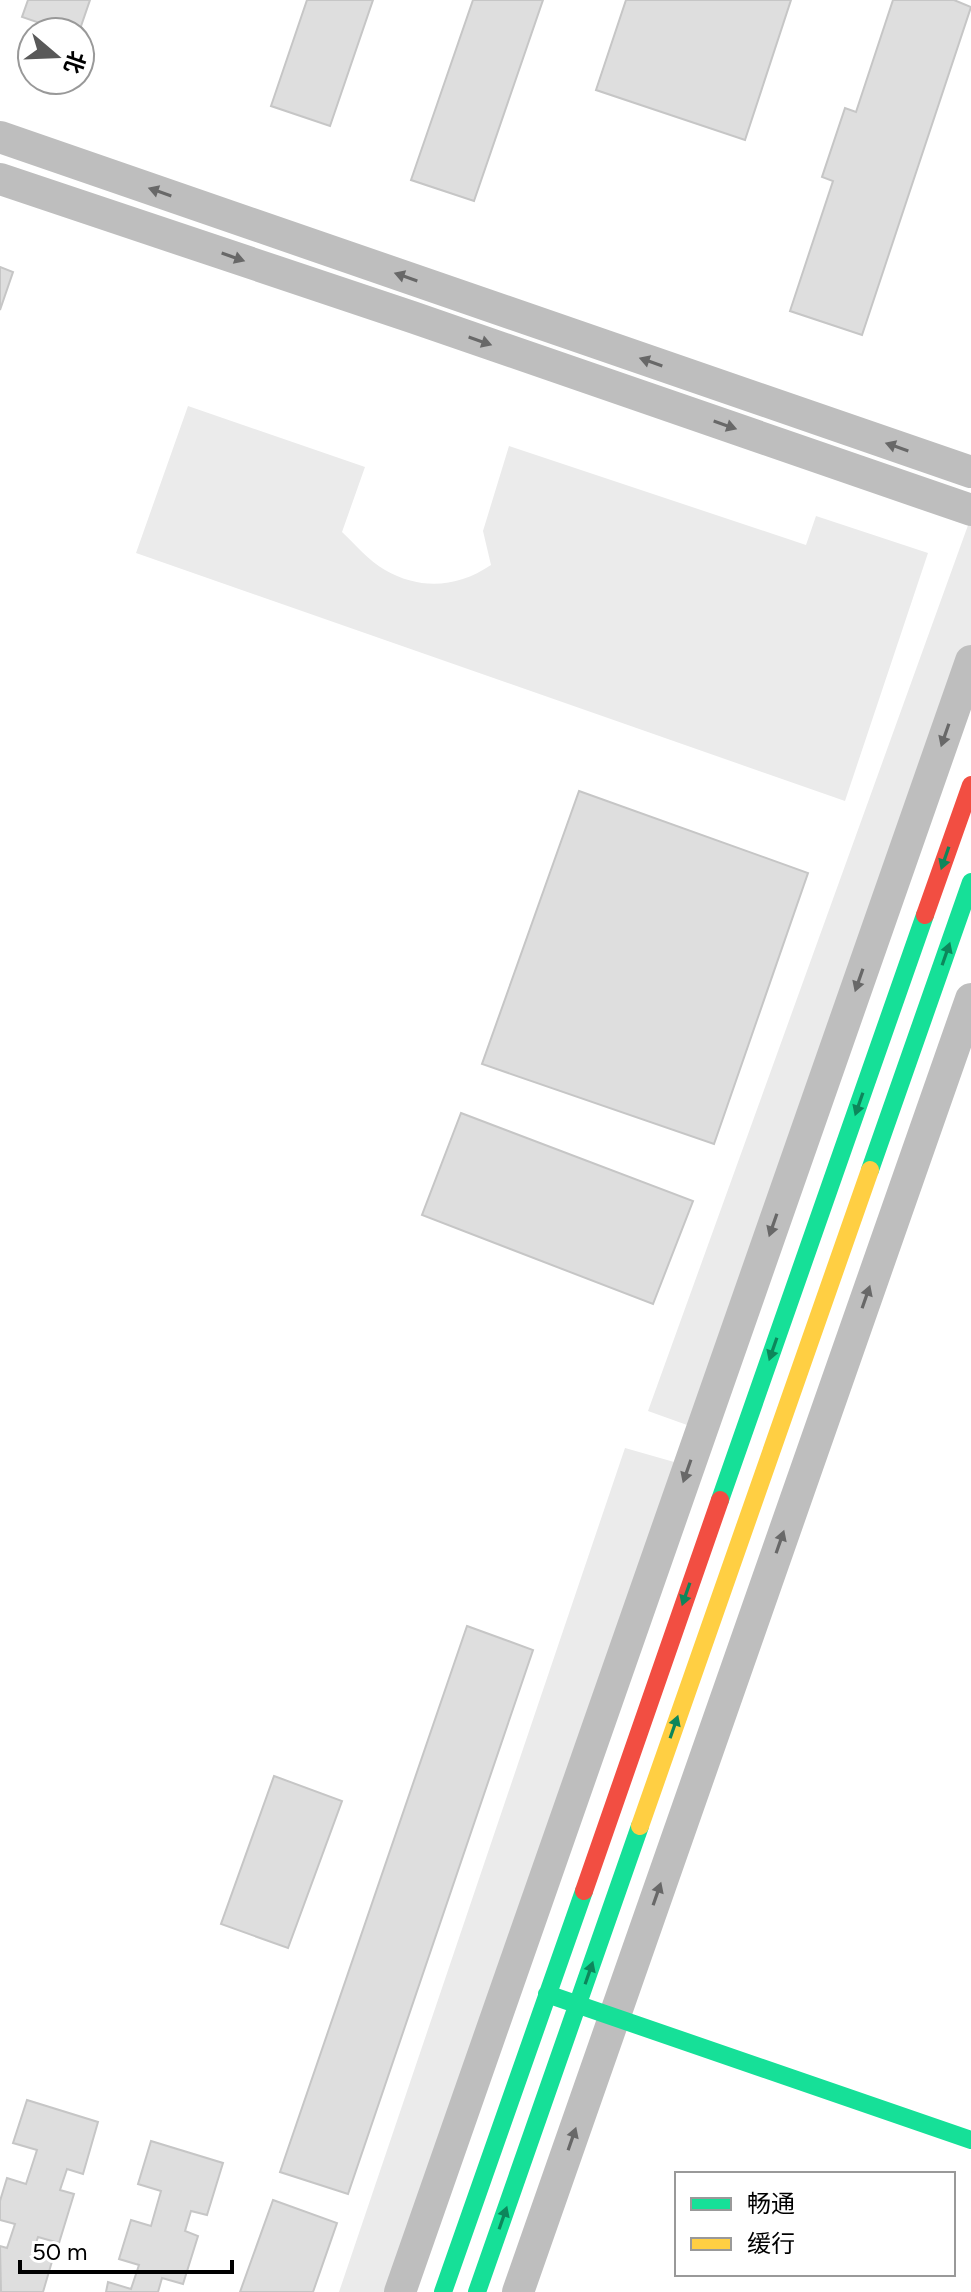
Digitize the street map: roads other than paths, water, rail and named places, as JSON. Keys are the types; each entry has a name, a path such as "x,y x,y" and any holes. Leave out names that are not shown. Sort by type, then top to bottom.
{"main road":[{"path":"443,2292 971,785"},
{"path":"477,2292 971,882"},
{"path":"547,1994 971,2140"}],"street":[{"path":"0,137 971,472"},
{"path":"0,179 971,510"},
{"path":"400,2292 971,661"},
{"path":"518,2292 971,999"}]}
